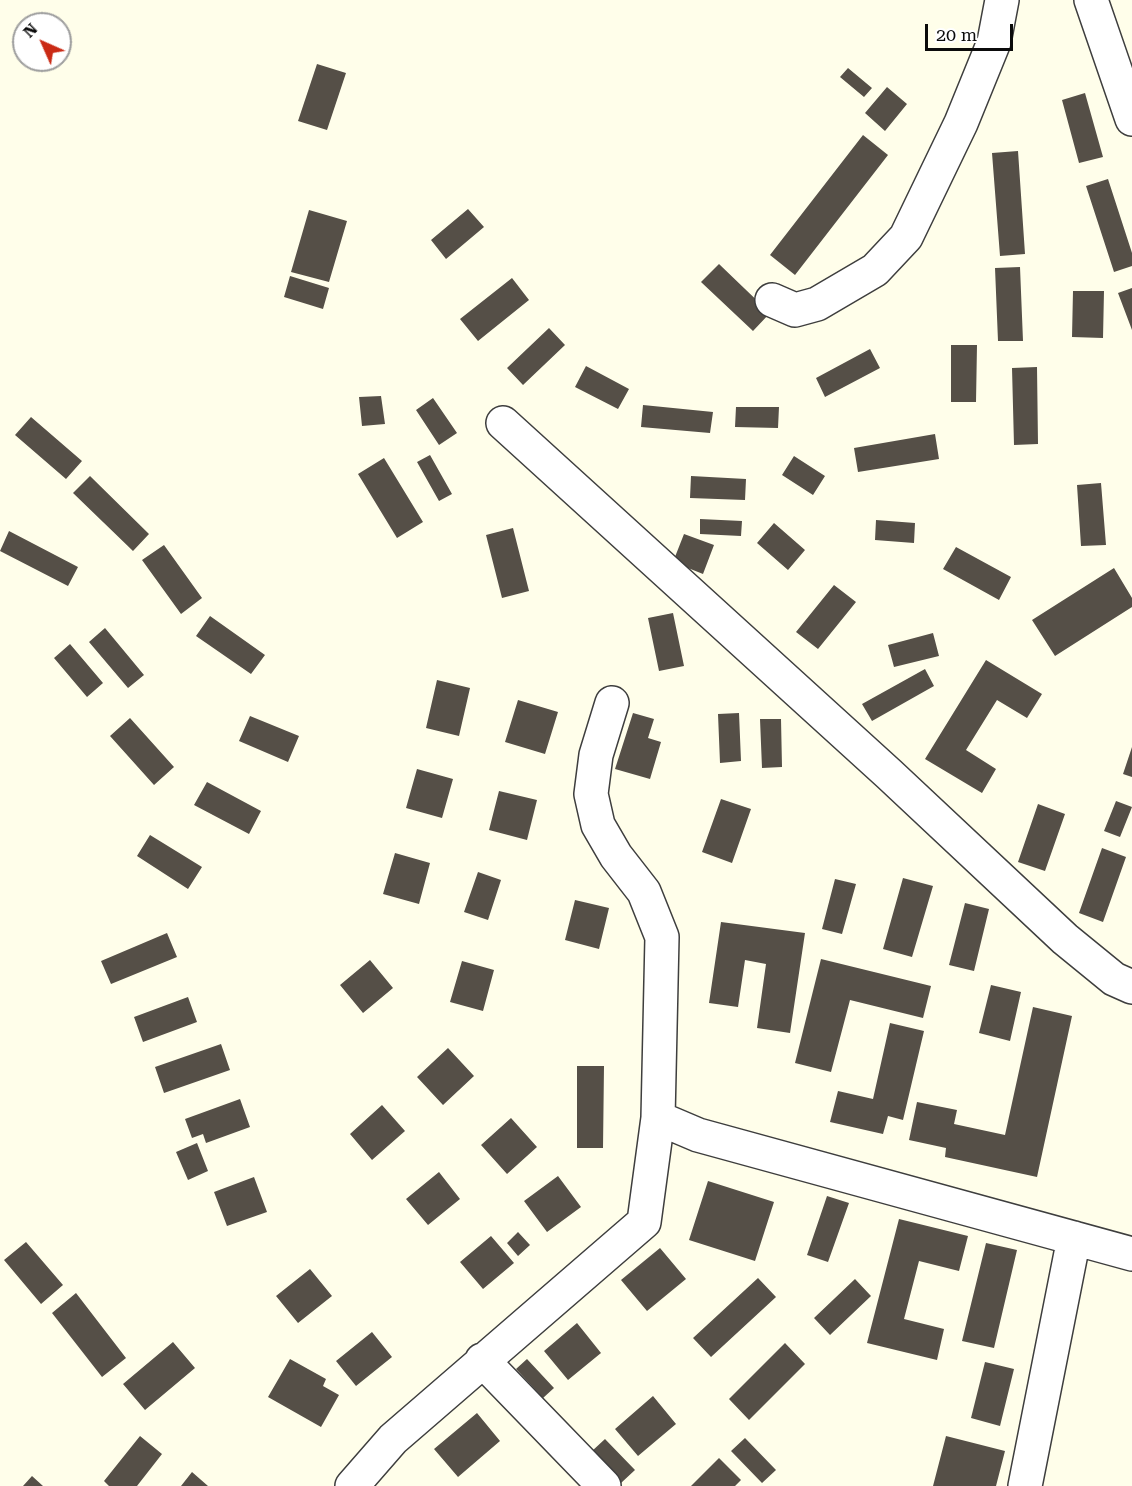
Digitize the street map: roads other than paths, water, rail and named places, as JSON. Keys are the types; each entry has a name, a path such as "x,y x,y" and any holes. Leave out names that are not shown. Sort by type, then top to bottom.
{"street":[{"path":"772,300 795,310 817,304 875,270 906,237 962,123 993,42 1002,0"},
{"path":"1091,0 1132,119"},
{"path":"503,423 889,774 1065,939 1114,979 1132,987"},
{"path":"352,1486 393,1439 644,1222 658,1118 662,938 644,892 616,856 598,825 591,794 596,755 612,703"},
{"path":"658,1118 698,1135 1132,1254"},
{"path":"1025,1486 1074,1238"},
{"path":"482,1360 604,1486"}]}
